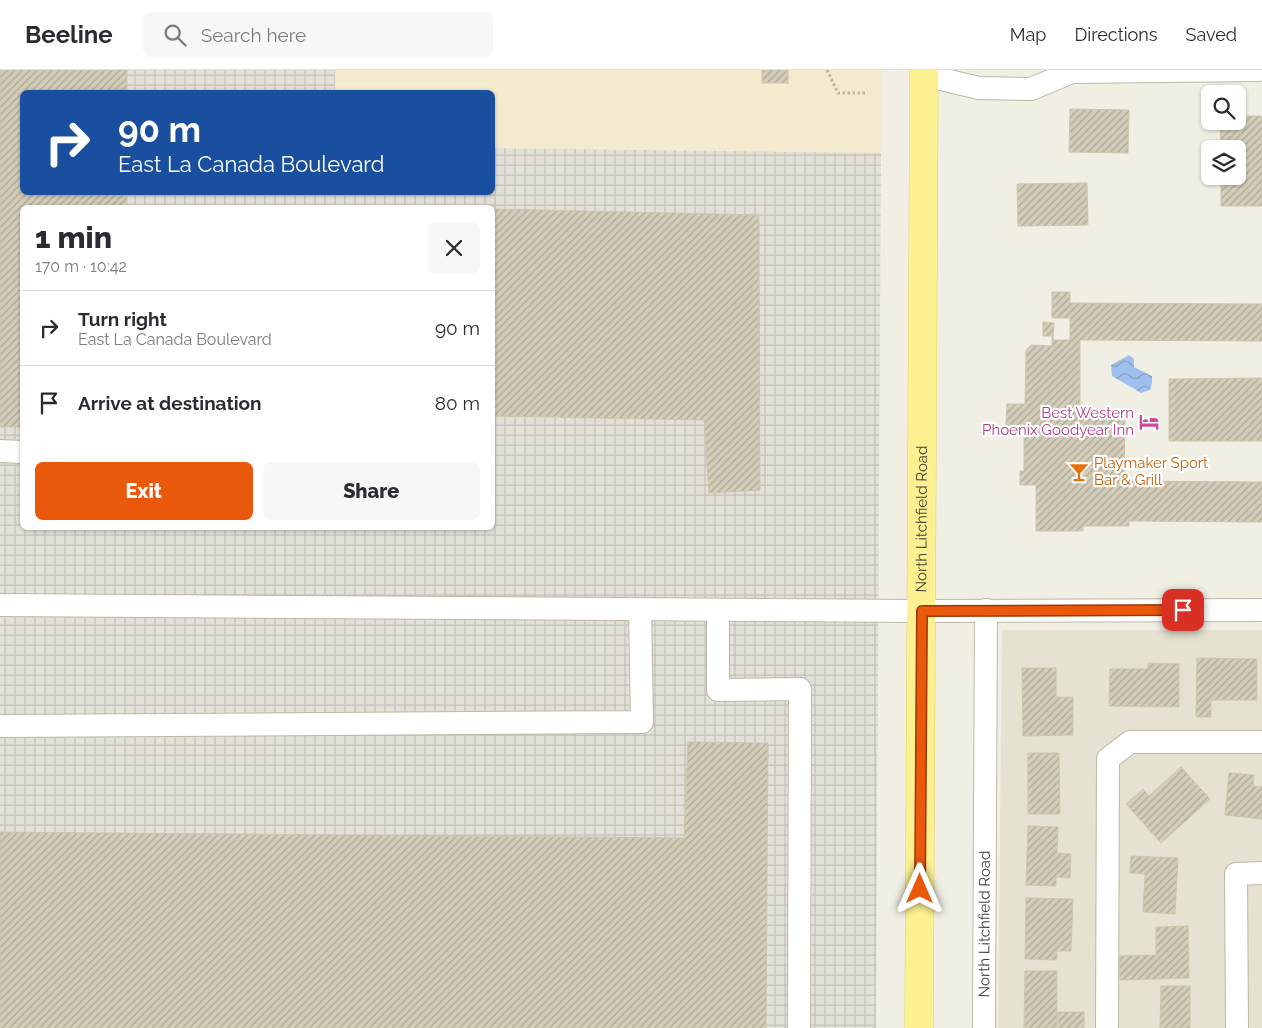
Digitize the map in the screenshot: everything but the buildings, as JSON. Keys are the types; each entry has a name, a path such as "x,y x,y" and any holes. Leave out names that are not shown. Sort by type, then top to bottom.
{"main road":[{"name":"North Litchfield Road","path":"919,1028 922,611 930,72"}],"street":[{"path":"930,72 978,88 1031,89 1068,71 1257,70 1262,73"},
{"path":"0,451 20,452"},
{"path":"0,605 922,611 1262,610"},
{"path":"0,726 642,722 640,609"},
{"path":"718,610 718,690 800,689 800,1028"},
{"name":"North Litchfield Road","path":"984,1028 986,610"},
{"path":"1107,1028 1108,759 1130,742 1262,742"},
{"path":"1237,1028 1236,874 1262,874"}],"path":[{"path":"827,70 838,94 867,93"}],"shaded area":[{"path":"0,70 335,70 335,90 20,90 20,195 495,195 495,148 881,153 876,1028 0,1028"},
{"path":"335,70 882,70 881,153 495,148 495,90 335,90"},
{"path":"1002,630 1262,630 1262,1028 998,1028"}],"water":[{"path":"1129,355 1134,359 1134,367 1152,376 1150,390 1141,393 1112,376 1111,365"}],"place":[{"name":"Best Western Phoenix Goodyear Inn","path":"1149,422"},
{"name":"Playmaker Sport Bar & Grill","path":"1079,472"}],"route":[{"path":"920,889 922,611 1183,610"}]}
